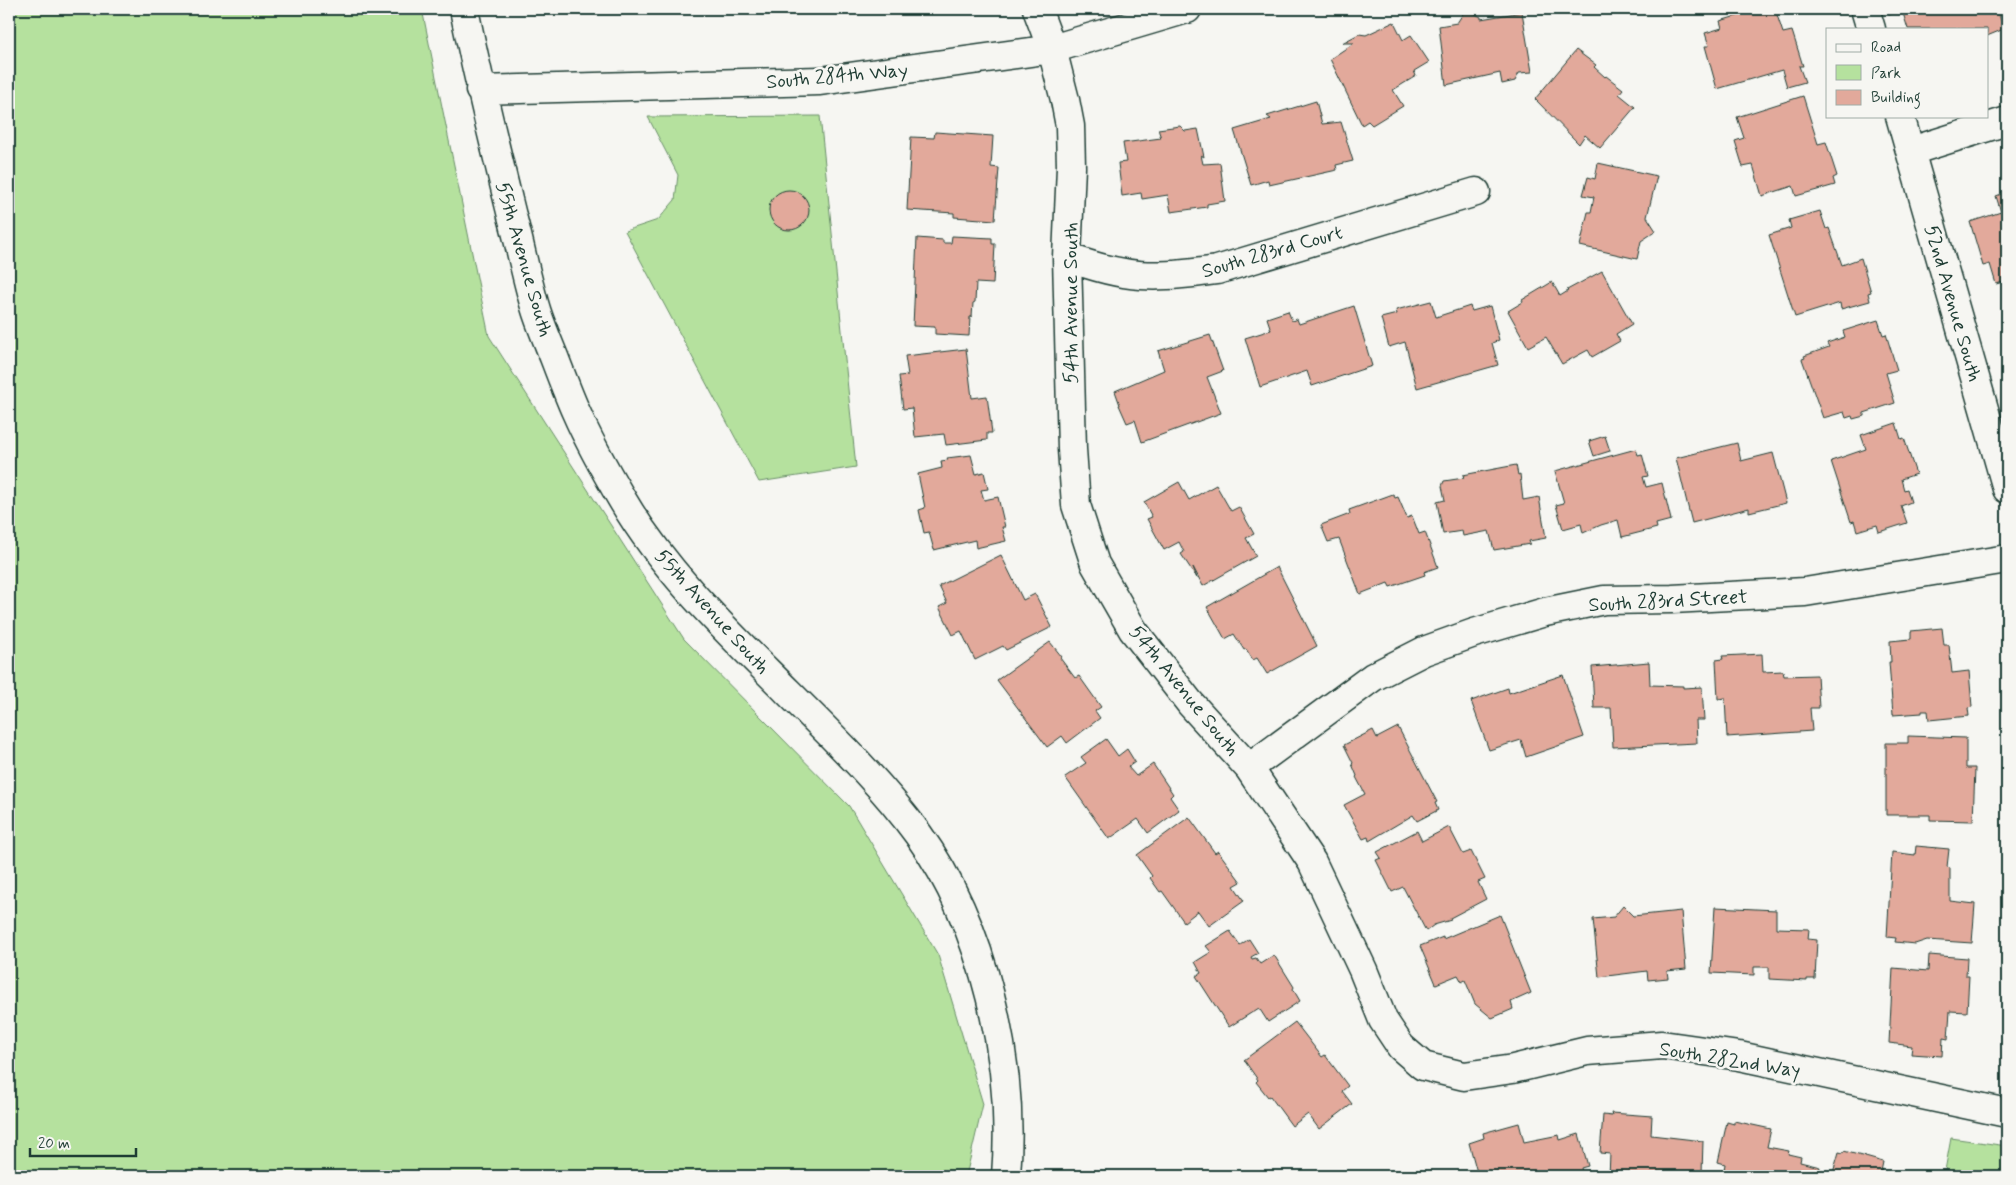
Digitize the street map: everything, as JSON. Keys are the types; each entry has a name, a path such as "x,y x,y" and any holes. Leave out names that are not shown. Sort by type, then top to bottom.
{"street":[{"name":"55th Avenue South","path":"464,9 480,90 537,314 577,415 624,503 668,567 713,618 831,735 895,805 918,834 938,865 957,904 972,939 998,1031 1005,1072 1008,1118 1006,1176"},
{"name":"54th Avenue South","path":"1037,9 1052,49 1070,126 1071,167 1067,257 1072,440 1076,505 1095,564 1133,630 1190,703 1249,768 1312,862 1363,970 1383,1020 1401,1047 1423,1066"},
{"name":"South 284th Way","path":"480,90 820,81 1052,49 1187,9"},
{"path":"1865,9 1871,28"},
{"name":"52nd Avenue South","path":"1901,118 2007,489"},
{"path":"1911,151 2007,121"},
{"name":"South 283rd Court","path":"1067,257 1098,269 1143,277 1163,277 1217,270 1476,192"},
{"name":"South 283rd Street","path":"1249,768 1373,677 1424,651 1474,633 1545,612 1604,600 1672,599 1805,592 2007,559"},
{"name":"South 282nd Way","path":"1423,1066 1464,1076 1513,1069 1587,1051 1662,1045 1739,1056 2007,1113"}],"green space":[{"path":"9,9 422,9 489,336 684,639 849,806 938,955 983,1104 966,1176 9,1176"},
{"path":"820,116 856,467 759,482 625,231 658,220 675,200 678,175 648,117"},
{"path":"1951,1138 2007,1146 2007,1176 1944,1176"}],"building":[{"path":"1466,9 1481,17 1481,19 1522,12 1532,72 1519,73 1515,81 1502,84 1500,73 1446,85 1439,26 1457,23"},
{"path":"1760,9 1775,9 1783,33 1792,31 1803,66 1799,66 1805,82 1787,87 1782,70 1717,89 1705,46 1709,46 1705,33 1722,28 1720,21"},
{"path":"1887,9 1997,9 2004,29 1988,36 1988,28 1908,28 1902,10 1889,15"},
{"path":"1394,22 1403,40 1411,35 1429,62 1414,71 1416,76 1393,90 1403,106 1372,125 1368,121 1362,125 1330,59 1354,43 1342,43 1359,34 1366,35"},
{"path":"1576,50 1596,65 1594,67 1605,77 1623,89 1619,94 1635,107 1600,148 1585,135 1579,144 1535,99"},
{"path":"1803,96 1818,144 1826,142 1837,176 1833,178 1835,185 1796,196 1793,186 1762,196 1753,165 1743,167 1735,141 1744,138 1737,117"},
{"path":"1316,101 1322,124 1341,122 1353,161 1336,165 1337,170 1269,185 1268,180 1251,185 1234,130 1271,119 1267,116"},
{"path":"1180,126 1185,131 1198,129 1204,157 1201,155 1203,164 1220,163 1225,201 1207,204 1207,207 1171,212 1168,195 1142,199 1141,193 1122,196 1118,163 1126,162 1123,143 1161,138 1158,129"},
{"path":"935,132 993,136 991,167 999,168 995,220 954,217 954,213 907,210 911,137 934,138"},
{"path":"1598,163 1657,176 1647,217 1656,231 1641,241 1637,259 1580,246 1588,212 1591,212 1594,197 1583,195 1588,177 1595,179"},
{"path":"789,190 803,196 809,210 803,224 789,230 775,224 769,210 775,196"},
{"path":"2007,192 2007,281 1996,284 1990,264 1983,266 1970,222 2001,212 1996,196"},
{"path":"1820,211 1826,229 1829,228 1842,265 1861,258 1871,292 1868,293 1870,301 1841,309 1840,303 1795,317 1769,235 1791,228 1789,220"},
{"path":"952,236 992,238 992,244 995,244 993,284 976,283 969,336 935,334 935,327 913,326 917,238 943,240 943,243 951,243"},
{"path":"1602,271 1632,324 1616,334 1620,341 1592,357 1588,350 1562,364 1546,337 1528,347 1508,311 1552,282 1560,296 1567,290"},
{"path":"1431,301 1436,317 1470,306 1472,311 1490,306 1499,340 1492,343 1498,365 1417,388 1405,342 1389,347 1381,318 1397,314 1396,310"},
{"path":"1354,306 1372,366 1312,386 1307,371 1260,387 1245,338 1271,330 1267,318 1288,311 1292,321 1297,319 1299,324"},
{"path":"1878,320 1883,335 1886,334 1897,370 1886,373 1895,403 1864,413 1864,416 1853,419 1852,416 1846,418 1844,412 1823,418 1802,359 1805,358 1804,356 1829,347 1827,343 1845,337 1843,331"},
{"path":"1210,335 1223,371 1207,377 1221,413 1142,442 1135,420 1127,423 1115,391 1164,370 1158,351"},
{"path":"966,349 972,398 987,396 992,433 987,433 987,440 946,445 944,434 915,437 912,408 903,409 899,376 908,375 905,356"},
{"path":"1896,423 1901,439 1904,438 1916,474 1901,479 1904,490 1907,489 1911,502 1901,506 1907,523 1879,532 1877,525 1857,531 1854,521 1851,522 1831,461 1866,449 1861,435"},
{"path":"1605,436 1610,451 1594,456 1589,441"},
{"path":"1737,443 1741,461 1773,453 1786,503 1749,512 1749,508 1692,523 1676,458"},
{"path":"1636,449 1638,455 1642,454 1648,476 1643,477 1646,487 1662,483 1671,520 1656,524 1657,528 1622,537 1618,520 1583,533 1581,524 1563,529 1556,505 1564,503 1555,471"},
{"path":"971,455 976,474 984,472 988,489 981,490 984,500 998,497 1005,527 1002,527 1006,541 976,548 975,540 934,550 929,532 924,533 919,510 925,508 918,474 942,468 941,461 948,460 947,458"},
{"path":"1516,465 1518,475 1520,474 1523,500 1539,497 1546,538 1529,541 1530,544 1494,550 1489,531 1463,536 1462,531 1443,534 1437,502 1445,500 1442,486 1444,481 1464,478 1463,475"},
{"path":"1179,482 1189,500 1216,485 1231,511 1239,507 1254,534 1246,538 1256,556 1203,586 1193,567 1197,578 1181,554 1184,552 1179,542 1164,550 1147,519 1152,517 1144,502"},
{"path":"1393,494 1395,498 1398,497 1407,518 1412,516 1419,534 1425,532 1438,567 1424,572 1425,575 1390,587 1388,583 1360,594 1339,539 1328,542 1321,525 1350,514 1349,510"},
{"path":"1001,555 1023,600 1035,594 1052,627 1006,650 1003,646 975,660 961,631 953,635 939,607 947,603 939,586"},
{"path":"1277,567 1317,646 1267,674 1257,658 1253,660 1246,649 1244,650 1234,634 1225,639 1207,607"},
{"path":"1942,628 1944,645 1949,645 1952,673 1969,671 1972,707 1968,708 1969,716 1929,720 1928,711 1893,715 1889,662 1891,662 1890,641 1911,639 1911,631"},
{"path":"1050,642 1075,678 1079,676 1101,707 1095,711 1100,718 1067,743 1062,736 1047,747 997,680"},
{"path":"1762,654 1763,672 1783,671 1784,676 1817,675 1819,708 1810,708 1812,731 1727,737 1725,698 1718,699 1716,660 1723,659 1722,656"},
{"path":"1649,662 1650,685 1683,686 1683,688 1702,687 1704,720 1696,720 1697,743 1613,747 1611,708 1594,708 1592,667"},
{"path":"1563,675 1584,737 1526,757 1521,740 1489,750 1471,701 1508,688 1509,693"},
{"path":"1398,727 1437,802 1435,803 1438,810 1417,821 1413,815 1369,841 1368,837 1363,839 1344,805 1365,794 1356,777 1353,763 1344,745 1373,730 1377,738"},
{"path":"1908,736 1966,738 1966,768 1975,768 1973,821 1930,820 1930,815 1886,815 1886,743 1908,743"},
{"path":"1106,739 1118,756 1127,749 1135,762 1128,767 1136,776 1153,764 1173,794 1170,797 1179,810 1148,833 1138,819 1109,839 1065,777 1086,763 1081,757"},
{"path":"1189,817 1215,853 1218,851 1241,882 1234,886 1244,901 1209,926 1198,911 1184,922 1162,891 1160,892 1150,878 1152,876 1137,855"},
{"path":"1449,827 1463,854 1471,851 1485,879 1478,882 1486,899 1450,918 1451,920 1434,925 1426,931 1403,887 1392,892 1376,860 1381,858 1377,852 1417,831 1422,841"},
{"path":"1916,846 1949,849 1947,867 1950,868 1950,901 1975,904 1972,943 1927,940 1915,944 1895,942 1896,938 1887,937 1892,852 1915,855"},
{"path":"1623,906 1633,916 1681,911 1686,969 1667,971 1668,978 1648,980 1647,971 1599,977 1593,919 1614,917"},
{"path":"1715,907 1776,910 1776,928 1809,929 1808,939 1817,940 1815,979 1807,979 1807,981 1769,979 1769,967 1754,967 1754,975 1711,973"},
{"path":"1500,915 1531,993 1511,1002 1513,1009 1492,1018 1475,1004 1465,980 1462,982 1458,975 1436,984 1420,946 1443,937 1443,939"},
{"path":"1230,931 1240,945 1249,939 1258,953 1251,957 1252,959 1256,958 1260,964 1274,955 1294,987 1293,989 1300,1001 1268,1022 1259,1008 1229,1027 1196,976 1201,973 1195,962 1211,952 1206,946"},
{"path":"1929,955 1967,958 1966,976 1969,976 1967,1012 1950,1011 1948,1039 1943,1038 1942,1056 1911,1054 1912,1046 1889,1043 1893,968 1928,971"},
{"path":"1295,1022 1322,1057 1325,1055 1348,1086 1342,1091 1352,1104 1319,1129 1308,1114 1292,1126 1270,1096 1268,1097 1256,1082 1258,1080 1244,1060"},
{"path":"1611,1113 1652,1116 1651,1135 1703,1141 1702,1173 1695,1172 1695,1176 1609,1176 1610,1154 1600,1153 1603,1115 1612,1116"},
{"path":"1734,1121 1771,1129 1767,1147 1789,1151 1788,1154 1801,1157 1800,1162 1820,1167 1818,1176 1723,1176 1725,1164 1718,1162 1727,1122 1734,1124"},
{"path":"1519,1123 1524,1142 1559,1135 1560,1140 1579,1134 1588,1166 1581,1168 1583,1176 1478,1176 1469,1143 1484,1138 1483,1133"},
{"path":"1844,1151 1883,1162 1880,1176 1832,1176 1839,1152 1843,1153"}]}
